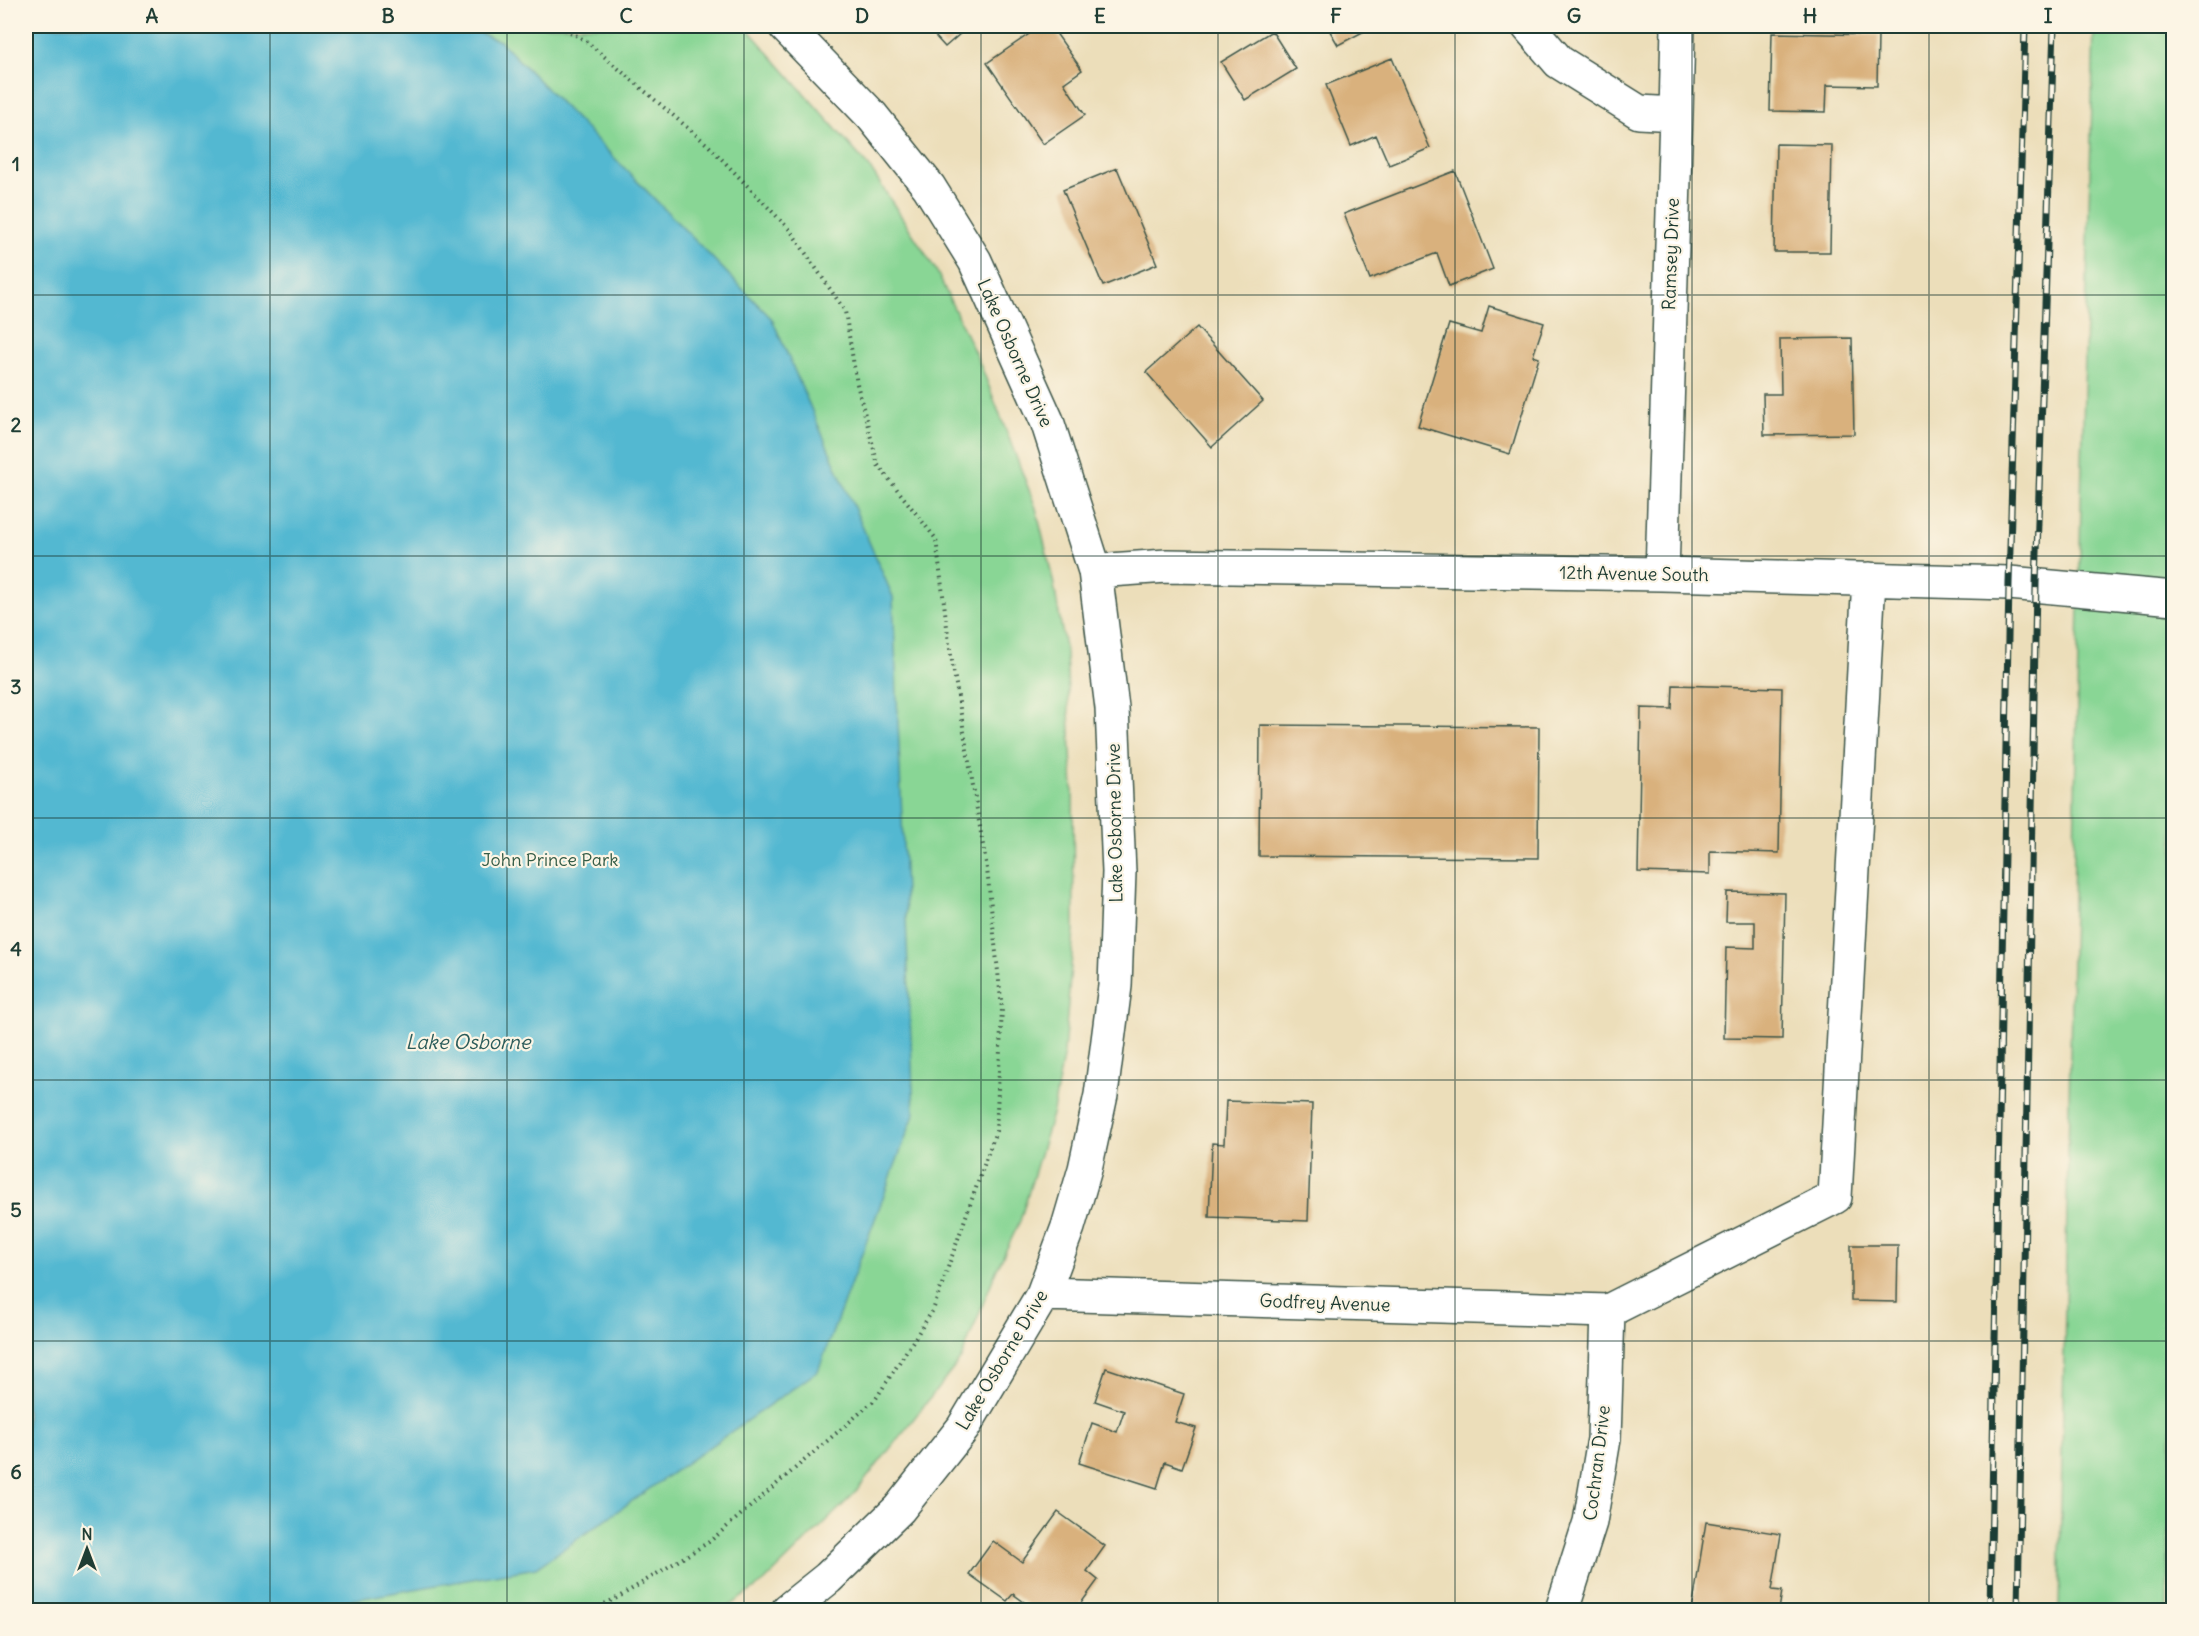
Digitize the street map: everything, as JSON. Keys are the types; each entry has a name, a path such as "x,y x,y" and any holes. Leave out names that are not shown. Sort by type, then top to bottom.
{"street":[{"name":"Lake Osborne Drive","path":"785,26 872,116 929,187 975,261 1047,420 1095,571 1112,708 1119,872 1115,986 1101,1095 1085,1169 1068,1227 1043,1294 963,1428 899,1509 828,1578 788,1611"},
{"path":"1528,26 1559,62 1639,112 1676,114 1678,26"},
{"name":"Ramsey Drive","path":"1662,574 1676,114"},
{"name":"12th Avenue South","path":"1095,571 1167,566 1869,579 2036,584 2174,598"},
{"path":"1608,1311 1834,1197 1869,579"},
{"name":"Godfrey Avenue","path":"1043,1294 1608,1311"},
{"name":"Cochran Drive","path":"1562,1611 1590,1522 1602,1449 1608,1311"}],"path":[{"path":"560,26 585,41 709,146 790,230 845,311 857,384 878,465 936,539 949,643 987,869 1002,1009 996,1131 933,1310 875,1400 709,1542 617,1598 591,1611"}],"green space":[{"name":"Lake Osborne","path":"26,26 745,26 870,168 936,270 981,366 1036,508 1053,580 1066,653 1073,791 1074,930 1064,1052 1053,1111 1020,1221 996,1271 961,1359 854,1494 764,1582 723,1610 26,1610"},
{"path":"2094,26 2173,26 2174,1346 2167,1610 2059,1610 2081,501"}],"water":[{"name":"Lake Osborne","path":"26,26 462,26 500,41 772,319 893,597 914,1115 818,1371 536,1568 294,1610 26,1610"}],"building":[{"path":"926,26 969,26 945,47"},
{"path":"1041,26 1051,26 1082,70 1064,83 1085,115 1043,144 987,63"},
{"path":"1327,26 1374,26 1338,45"},
{"path":"1272,31 1296,69 1245,100 1221,62"},
{"path":"1772,33 1878,35 1877,86 1827,85 1826,112 1770,111"},
{"path":"1392,58 1430,148 1389,165 1376,135 1351,146 1326,85"},
{"path":"1776,144 1832,145 1830,252 1774,252"},
{"path":"1117,168 1157,264 1103,286 1063,190"},
{"path":"1455,171 1493,269 1449,286 1437,253 1370,279 1344,214"},
{"path":"1489,306 1544,323 1533,356 1539,358 1510,454 1418,426 1449,324 1481,333"},
{"path":"1197,327 1263,401 1212,447 1146,372"},
{"path":"1852,338 1854,434 1764,435 1763,394 1781,394 1780,339"},
{"path":"1673,685 1782,688 1779,853 1710,851 1710,874 1638,872 1641,708 1672,709"},
{"path":"1260,725 1539,727 1538,858 1259,856"},
{"path":"1727,892 1785,893 1782,1039 1724,1038 1726,947 1755,948 1755,922 1726,922"},
{"path":"1226,1101 1312,1104 1308,1221 1209,1217 1212,1143 1224,1144"},
{"path":"1851,1245 1898,1245 1897,1302 1851,1301"},
{"path":"1106,1368 1184,1394 1175,1422 1196,1428 1182,1468 1165,1462 1157,1488 1079,1463 1092,1423 1117,1432 1124,1411 1095,1401"},
{"path":"1058,1512 1105,1546 1087,1571 1098,1580 1076,1610 1035,1610 1013,1594 1007,1601 969,1574 993,1541 1022,1562"},
{"path":"1706,1522 1781,1534 1772,1590 1782,1591 1779,1610 1692,1610"}],"railway":[{"path":"1990,1610 2009,583 2025,26"},
{"path":"2018,1610 2036,584 2054,26"}],"park label":[{"name":"John Prince Park","path":"550,860"}]}
